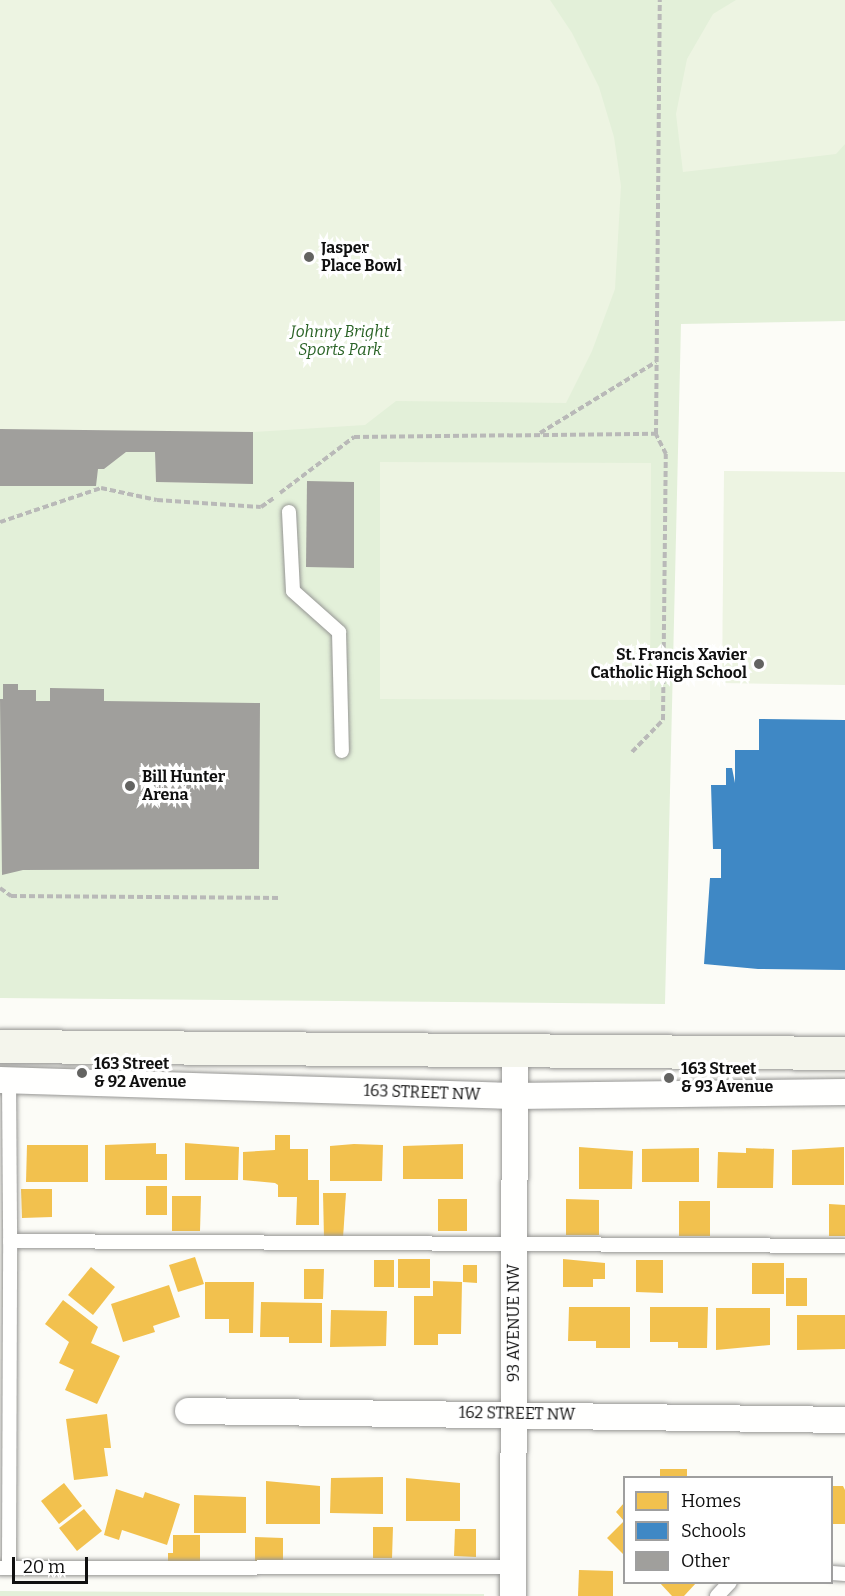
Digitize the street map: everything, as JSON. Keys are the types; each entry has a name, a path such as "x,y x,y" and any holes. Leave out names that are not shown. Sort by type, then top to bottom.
{"main road":[{"path":"0,1046 845,1053"}],"street":[{"name":"93 AVENUE NW","path":"513,1596 515,1051"},
{"name":"163 STREET NW","path":"4,1080 515,1096 845,1092"},
{"name":"162 STREET NW","path":"188,1411 514,1413 845,1420"}],"lane":[{"path":"289,512 293,591 339,632 342,751"},
{"path":"4,1080 10,1241 4,1568 513,1567"},
{"path":"10,1241 845,1246"},
{"path":"717,1596 728,1584"}],"path":[{"path":"632,752 663,720 666,454 656,434 660,0"},
{"path":"539,434 657,362"},
{"path":"0,522 101,488 157,500 261,507 354,437 656,434"},
{"path":"0,888 11,897 281,898"}],"green space":[{"name":"Johnny Bright Sports Park","path":"0,0 845,0 845,321 681,324 665,1004 0,998"},
{"name":"Jasper Place Bowl","path":"0,0 550,0 572,33 599,87 614,137 621,186 615,289 592,351 566,403 396,401 365,425 253,432 253,484 156,482 155,452 126,452 104,469 98,469 96,486 0,486"},
{"path":"736,0 845,0 845,144 836,154 683,172 676,114 687,59 713,14"},
{"path":"380,462 651,463 650,700 380,699"},
{"path":"724,471 845,472 845,685 722,683"},
{"path":"0,1591 484,1594 484,1596 0,1596"}],"building: Homes":[{"path":"275,1135 290,1135 290,1149 308,1149 308,1180 319,1180 319,1225 296,1225 297,1197 278,1197 278,1185 275,1183 243,1180 243,1152 275,1150"},
{"path":"156,1143 156,1154 167,1154 167,1180 105,1180 105,1145"},
{"path":"185,1143 239,1147 238,1180 185,1180"},
{"path":"463,1144 463,1179 403,1179 403,1146"},
{"path":"27,1145 88,1145 88,1182 26,1182"},
{"path":"383,1145 382,1181 330,1181 330,1146"},
{"path":"579,1147 633,1151 632,1189 579,1189"},
{"path":"844,1147 844,1185 792,1185 792,1150"},
{"path":"699,1148 699,1182 642,1182 642,1149"},
{"path":"746,1148 774,1149 773,1188 717,1188 718,1152 746,1153"},
{"path":"146,1186 167,1186 167,1215 146,1215"},
{"path":"21,1189 52,1189 52,1217 22,1218"},
{"path":"323,1193 346,1193 343,1238 324,1238"},
{"path":"172,1196 201,1196 200,1231 172,1231"},
{"path":"438,1199 467,1199 467,1231 438,1231"},
{"path":"566,1199 599,1200 599,1235 566,1235"},
{"path":"679,1201 710,1201 710,1236 679,1236"},
{"path":"829,1204 845,1205 845,1236 829,1236"},
{"path":"195,1257 204,1284 178,1292 169,1265"},
{"path":"398,1259 430,1259 430,1288 398,1288"},
{"path":"563,1259 605,1263 605,1279 593,1279 593,1287 563,1287"},
{"path":"374,1260 394,1260 394,1287 374,1287"},
{"path":"636,1260 663,1260 663,1293 636,1292"},
{"path":"752,1263 784,1263 784,1294 752,1294"},
{"path":"463,1265 477,1265 477,1283 463,1282"},
{"path":"91,1267 115,1287 93,1315 68,1295"},
{"path":"304,1269 324,1269 323,1299 304,1299"},
{"path":"786,1278 807,1278 807,1306 786,1306"},
{"path":"433,1281 462,1282 461,1334 438,1334 438,1345 414,1345 414,1296 433,1296"},
{"path":"205,1282 254,1282 253,1333 229,1333 229,1319 205,1319"},
{"path":"169,1285 180,1317 153,1326 155,1332 123,1342 111,1304"},
{"path":"63,1300 98,1327 91,1343 120,1356 97,1404 65,1390 74,1370 59,1363 69,1342 45,1324"},
{"path":"261,1302 322,1303 322,1343 289,1343 289,1337 260,1337"},
{"path":"569,1307 630,1307 630,1348 596,1348 596,1341 568,1341"},
{"path":"650,1307 708,1307 707,1348 678,1348 678,1342 650,1342"},
{"path":"716,1308 770,1308 770,1345 716,1350"},
{"path":"331,1310 387,1311 386,1346 330,1347"},
{"path":"797,1315 845,1315 845,1349 797,1350"},
{"path":"107,1414 111,1448 104,1448 108,1476 74,1480 66,1419"},
{"path":"660,1469 687,1469 687,1476 660,1476"},
{"path":"383,1477 383,1514 330,1513 331,1478"},
{"path":"406,1478 460,1483 460,1521 406,1521"},
{"path":"266,1481 320,1486 320,1524 266,1524"},
{"path":"64,1483 82,1506 59,1524 41,1501"},
{"path":"833,1486 843,1486 845,1490 845,1524 833,1524"},
{"path":"116,1489 143,1498 145,1492 180,1504 167,1545 122,1530 119,1540 104,1535"},
{"path":"194,1495 246,1497 246,1533 194,1533"},
{"path":"623,1504 623,1520 616,1512"},
{"path":"84,1509 102,1531 77,1551 59,1528"},
{"path":"623,1522 623,1554 607,1538"},
{"path":"373,1527 393,1527 392,1558 373,1558"},
{"path":"455,1529 476,1529 476,1557 454,1556"},
{"path":"173,1535 200,1535 200,1565 168,1562 168,1553 173,1553"},
{"path":"255,1537 283,1538 283,1566 255,1566"},
{"path":"579,1570 613,1571 613,1596 578,1596"},
{"path":"661,1584 695,1584 684,1596 672,1596"}],"building: Schools":[{"path":"759,719 845,720 845,970 758,969 704,964 710,878 721,878 721,849 713,849 711,785 726,785 726,768 732,768 735,783 735,750 759,750"}],"building: Other":[{"path":"0,429 253,432 253,484 156,482 155,452 126,452 104,469 98,469 96,486 0,486"},
{"path":"307,481 354,482 354,568 306,567"},
{"name":"Bill Hunter Arena","path":"3,684 18,684 18,690 36,690 36,701 50,701 50,688 104,689 104,701 260,703 259,869 23,870 2,875 0,699 3,699"}],"place":[{"name":"Jasper Place Bowl","path":"309,257"},
{"name":"St. Francis Xavier Catholic High School","path":"759,664"},
{"name":"Bill Hunter Arena","path":"130,786"},
{"name":"163 Street & 92 Avenue","path":"82,1073"},
{"name":"163 Street & 93 Avenue","path":"669,1078"}]}
